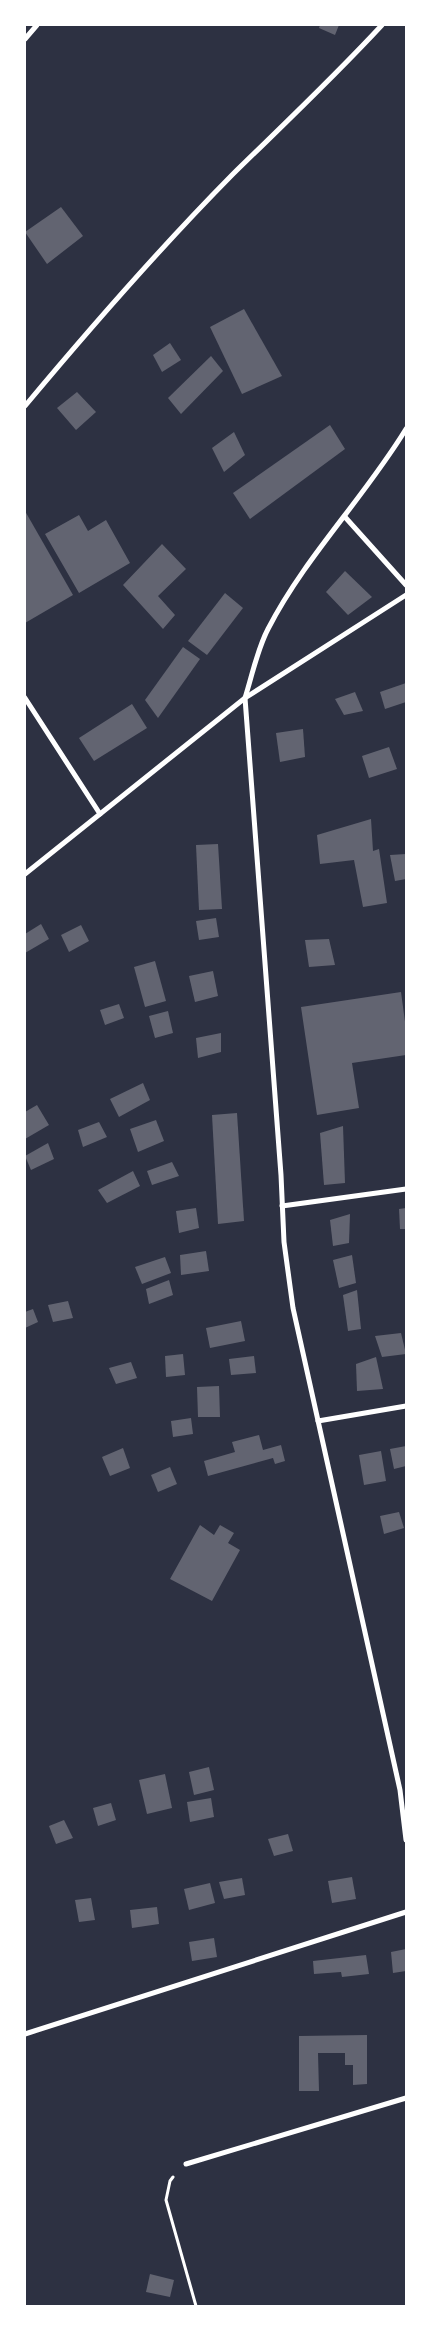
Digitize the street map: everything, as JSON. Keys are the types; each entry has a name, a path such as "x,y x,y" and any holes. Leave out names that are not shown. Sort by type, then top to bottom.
{"street":[{"path":"25,39 37,25"},
{"path":"25,406 85,334 212,196 336,75 382,25"},
{"path":"406,429 380,470 292,586 267,631 245,698 284,1242 293,1308 403,1789 406,1840"},
{"path":"345,517 406,585"},
{"path":"25,874 245,698 406,595"},
{"path":"25,698 100,814"},
{"path":"282,1206 406,1189"},
{"path":"318,1421 406,1406"},
{"path":"25,2034 406,1912"},
{"path":"186,2164 406,2098"}],"path":[{"path":"186,2164 170,2181 166,2200 196,2306"}],"building":[{"path":"320,25 339,25 335,35 319,28"},
{"path":"61,207 83,236 47,264 25,232"},
{"path":"244,309 282,376 242,394 210,327"},
{"path":"170,343 181,360 162,372 153,355"},
{"path":"211,356 223,371 181,414 168,398"},
{"path":"77,392 96,412 76,430 57,408"},
{"path":"330,425 345,449 250,519 233,493"},
{"path":"234,432 245,455 224,472 212,448"},
{"path":"25,511 73,595 25,623"},
{"path":"79,515 88,531 106,520 130,563 79,593 45,534"},
{"path":"162,544 186,569 158,596 175,615 163,629 123,585"},
{"path":"345,571 372,597 348,615 326,592"},
{"path":"225,593 243,608 207,655 188,641"},
{"path":"183,647 200,659 158,718 145,700"},
{"path":"406,683 406,702 385,709 380,692"},
{"path":"355,692 363,711 344,715 335,699"},
{"path":"132,704 147,728 94,761 79,738"},
{"path":"303,729 305,757 280,762 276,733"},
{"path":"389,747 397,769 369,778 362,756"},
{"path":"371,819 373,851 379,849 387,903 363,907 354,860 320,864 317,835"},
{"path":"218,844 222,909 199,910 196,845"},
{"path":"406,854 406,879 395,881 390,855"},
{"path":"216,918 219,937 199,940 196,921"},
{"path":"41,924 49,939 25,953 25,934"},
{"path":"81,925 89,941 69,952 61,935"},
{"path":"329,939 335,965 309,967 305,940"},
{"path":"155,961 166,1001 145,1007 134,967"},
{"path":"213,971 218,996 195,1002 189,976"},
{"path":"401,992 406,1029 406,1055 352,1063 359,1108 317,1115 301,1007"},
{"path":"119,1004 124,1018 105,1025 100,1010"},
{"path":"168,1011 173,1033 155,1038 149,1016"},
{"path":"221,1033 221,1052 198,1058 196,1038"},
{"path":"143,1083 150,1100 119,1117 110,1099"},
{"path":"37,1105 49,1125 25,1139 25,1112"},
{"path":"237,1113 244,1221 218,1224 212,1115"},
{"path":"156,1120 164,1141 138,1152 130,1129"},
{"path":"99,1122 107,1137 83,1147 78,1130"},
{"path":"343,1126 345,1183 324,1185 320,1133"},
{"path":"48,1143 54,1159 31,1170 25,1156"},
{"path":"172,1162 179,1176 152,1185 147,1171"},
{"path":"133,1171 140,1186 107,1203 98,1190"},
{"path":"196,1208 199,1228 179,1233 176,1211"},
{"path":"406,1208 406,1229 400,1229 399,1209"},
{"path":"350,1214 349,1243 333,1246 330,1220"},
{"path":"206,1251 209,1271 181,1275 180,1255"},
{"path":"352,1255 356,1283 339,1288 333,1260"},
{"path":"165,1257 171,1273 142,1284 135,1267"},
{"path":"169,1280 173,1295 149,1304 146,1289"},
{"path":"357,1290 361,1329 348,1331 343,1295"},
{"path":"68,1301 73,1318 53,1322 48,1305"},
{"path":"33,1309 38,1322 25,1328 25,1312"},
{"path":"241,1321 245,1341 210,1348 206,1328"},
{"path":"401,1333 406,1354 382,1357 375,1336"},
{"path":"183,1354 185,1375 166,1377 165,1356"},
{"path":"254,1356 256,1373 231,1375 229,1359"},
{"path":"376,1357 383,1389 357,1391 356,1364"},
{"path":"131,1362 137,1378 116,1384 109,1368"},
{"path":"219,1386 220,1417 198,1417 197,1387"},
{"path":"191,1418 193,1434 173,1437 171,1421"},
{"path":"259,1435 263,1450 281,1445 285,1461 275,1464 273,1458 208,1476 204,1461 235,1452 232,1442"},
{"path":"406,1446 406,1466 394,1469 390,1449"},
{"path":"123,1448 130,1468 110,1476 102,1457"},
{"path":"381,1451 386,1481 364,1485 359,1455"},
{"path":"170,1467 177,1484 158,1492 151,1475"},
{"path":"399,1512 404,1528 384,1534 380,1516"},
{"path":"200,1525 214,1535 220,1525 234,1533 228,1543 240,1550 212,1601 170,1579"},
{"path":"209,1767 214,1790 194,1795 189,1772"},
{"path":"165,1774 172,1808 147,1814 139,1780"},
{"path":"211,1798 214,1817 190,1822 187,1802"},
{"path":"111,1803 116,1820 98,1826 93,1808"},
{"path":"64,1820 73,1838 56,1844 49,1826"},
{"path":"288,1834 293,1851 274,1856 268,1839"},
{"path":"352,1877 356,1899 332,1903 328,1881"},
{"path":"242,1878 245,1895 224,1899 219,1882"},
{"path":"210,1883 215,1903 189,1910 184,1889"},
{"path":"91,1898 95,1920 79,1922 75,1900"},
{"path":"157,1907 159,1924 132,1928 130,1910"},
{"path":"214,1938 217,1957 192,1961 189,1942"},
{"path":"406,1949 406,1971 393,1973 391,1952"},
{"path":"366,1955 369,1974 342,1977 341,1972 314,1974 313,1961"},
{"path":"367,2035 367,2084 353,2085 353,2065 345,2065 345,2053 318,2053 319,2091 299,2091 299,2036"},
{"path":"150,2274 174,2280 170,2297 146,2292"}]}
